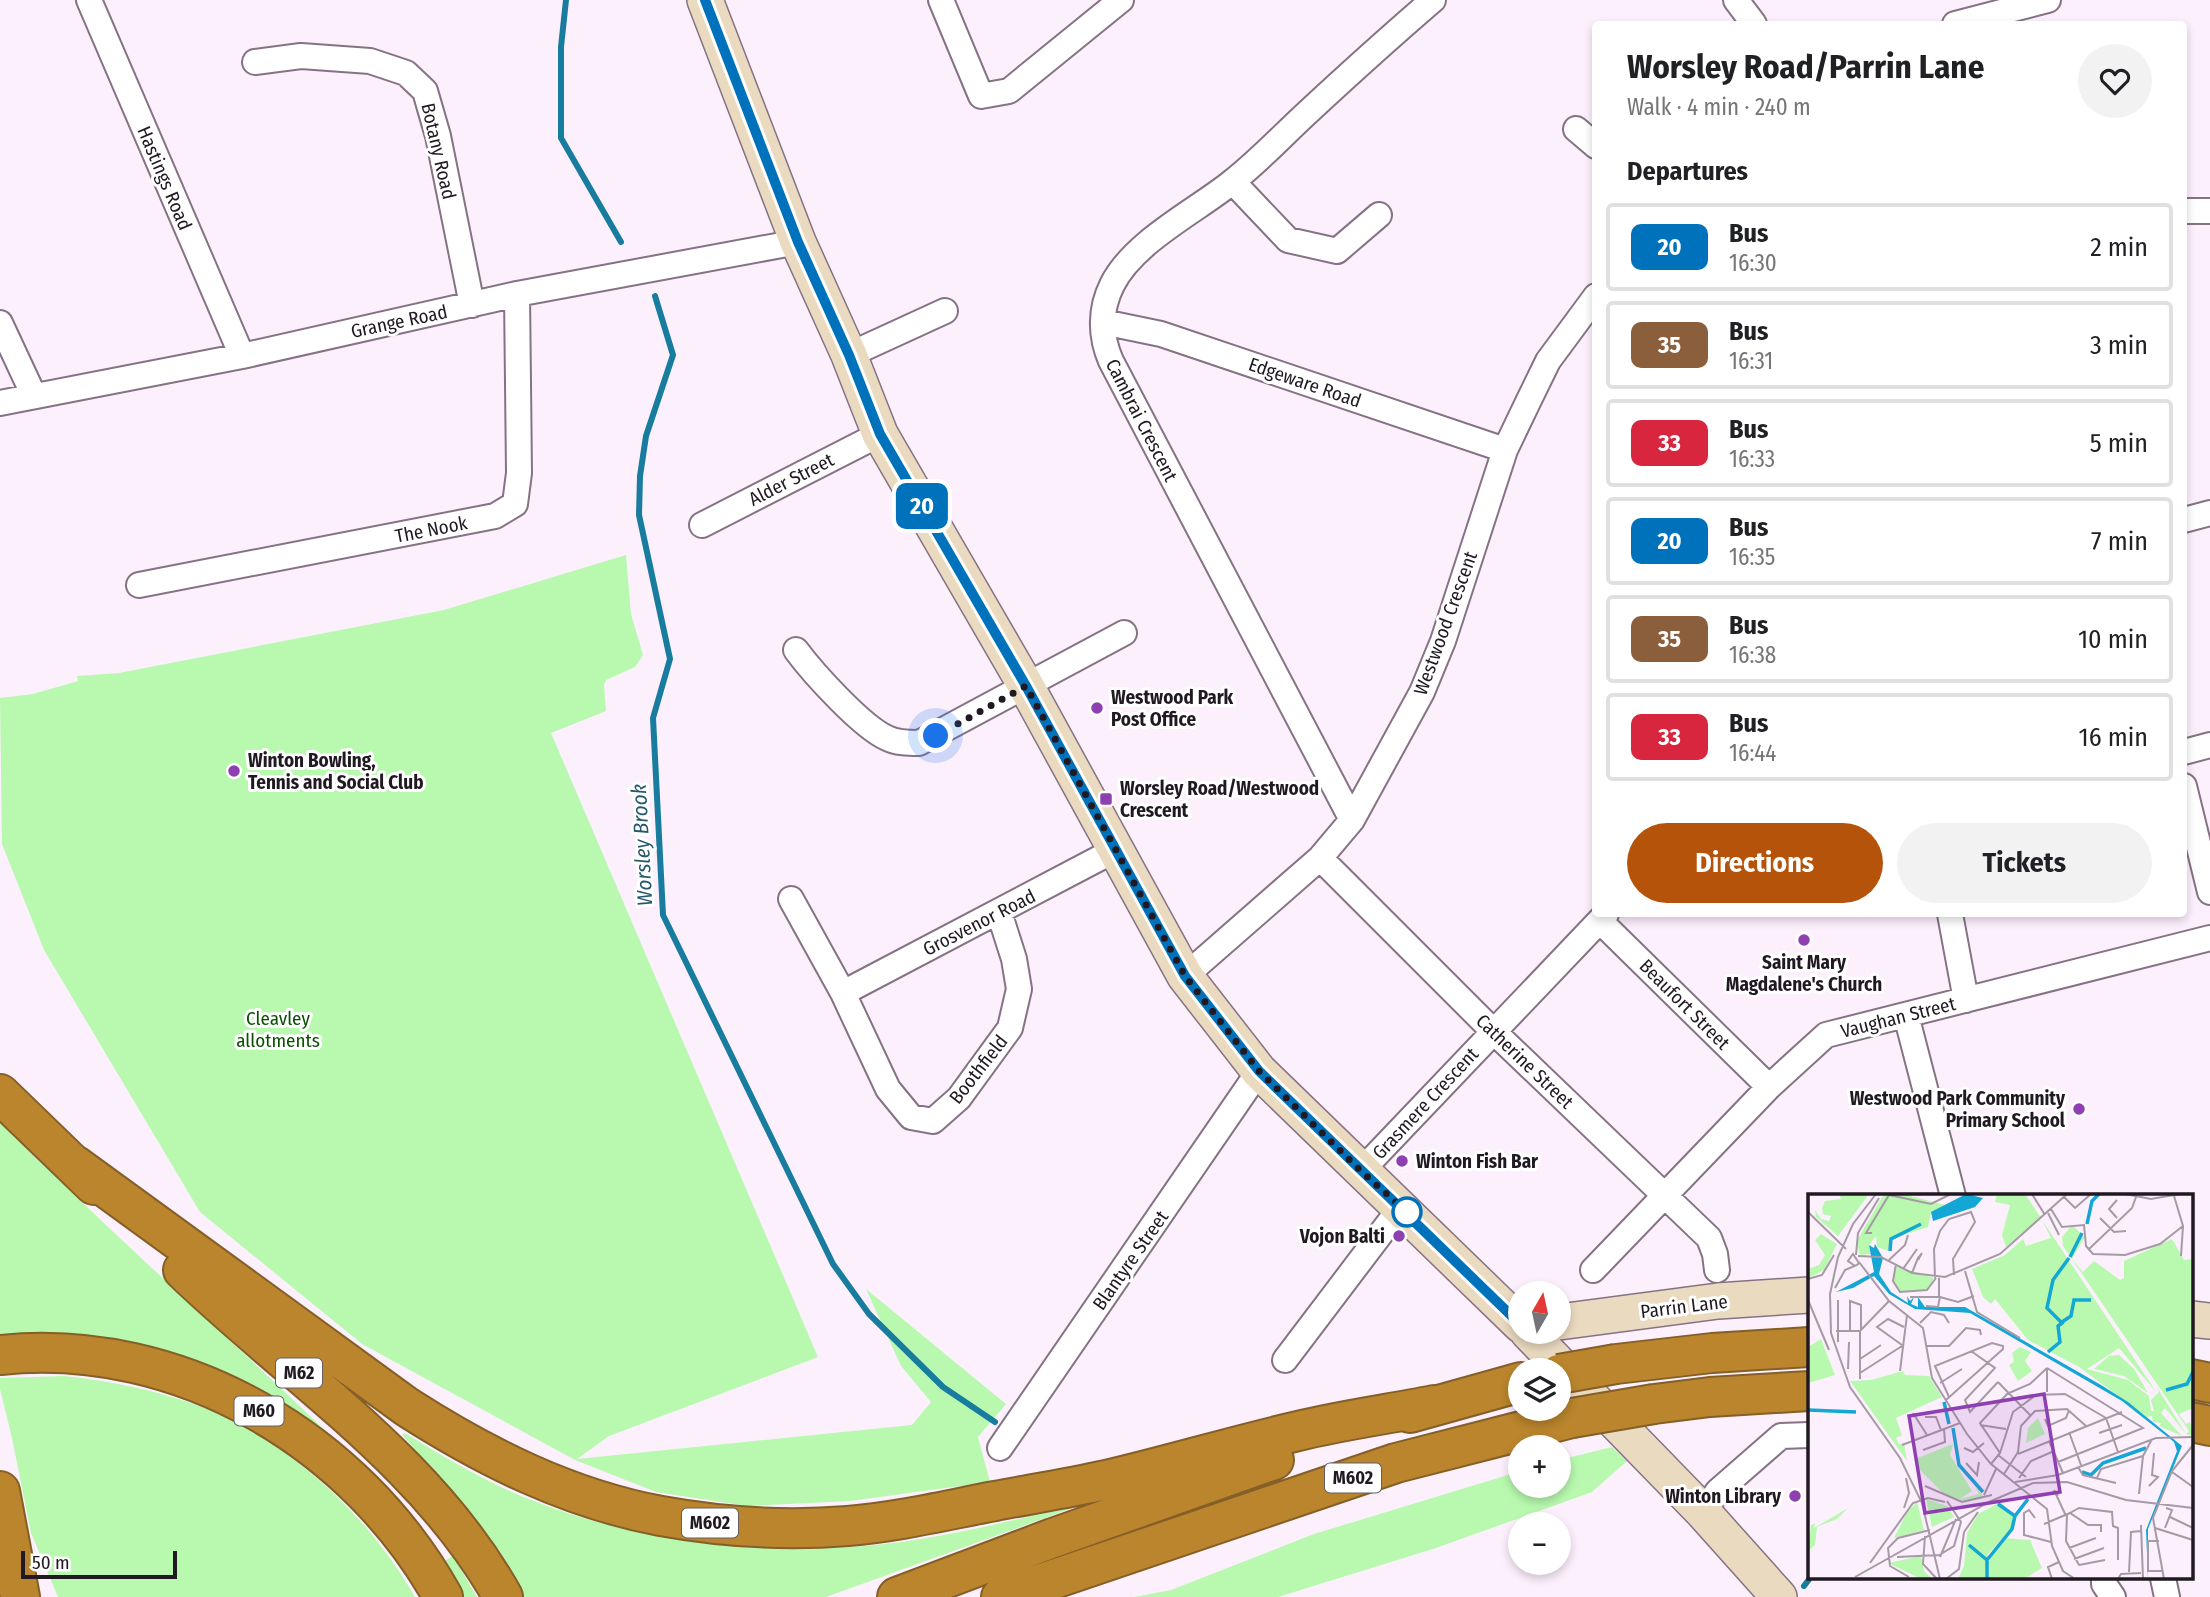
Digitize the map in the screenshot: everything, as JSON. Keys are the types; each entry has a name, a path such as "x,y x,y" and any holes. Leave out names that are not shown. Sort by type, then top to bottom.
{"highway":[{"path":"0,1094 76,1166"},
{"name":"M602","path":"76,1166 407,1407 453,1436 559,1486 627,1508 659,1515 720,1524 778,1527 849,1526 894,1520 1105,1480 1299,1430 1434,1405 1508,1385"},
{"name":"M62","path":"76,1166 188,1275 439,1503 482,1562 503,1597"},
{"path":"1571,1372 1712,1353 1808,1347"},
{"name":"M60","path":"2,1354 54,1353 113,1359 176,1375 215,1389 252,1407 291,1430 351,1477 409,1543 443,1597"},
{"path":"2192,1379 2210,1382"},
{"name":"M602","path":"1001,1597 1396,1463 1572,1418 1710,1397 1808,1391"},
{"name":"M602","path":"897,1597 1067,1533 1434,1405"},
{"path":"2192,1422 2210,1426"},
{"path":"0,1491 20,1597"},
{"name":"M602","path":"1064,1597 1139,1552"}],"main road":[{"path":"705,0 798,242 849,355 880,434 1026,686 1185,976 1259,1071 1508,1312"},
{"name":"Parrin Lane","path":"1572,1320 1718,1301 1808,1296"},
{"path":"2192,1319 2210,1321"},
{"path":"1540,1344 1703,1512 1779,1597"}],"street":[{"name":"Hastings Road","path":"89,0 242,356"},
{"path":"942,0 981,96 1009,92 1121,0"},
{"name":"Cambrai Crescent","path":"1352,820 1111,361 1103,343 1102,322 1106,300 1124,267 1159,233 1233,181 1433,0"},
{"path":"1736,0 1752,21"},
{"path":"1967,21 2048,0"},
{"name":"Botany Road","path":"255,62 301,56 370,61 406,73 425,92 439,136 472,305"},
{"path":"1576,129 1592,143"},
{"path":"1233,181 1288,240 1337,251 1379,215"},
{"path":"2187,211 2210,211"},
{"name":"Grange Road","path":"0,403 242,356 517,294 798,242"},
{"name":"The Nook","path":"138,585 495,516 515,504 520,473 517,294"},
{"name":"Westwood Crescent","path":"1185,976 1320,858 1352,820 1427,679 1443,641 1506,450 1548,362 1592,302"},
{"path":"849,355 945,311"},
{"name":"Edgeware Road","path":"1102,322 1161,334 1506,450"},
{"path":"0,323 34,396"},
{"name":"Alder Street","path":"702,525 880,434"},
{"path":"2187,519 2210,513"},
{"path":"796,650 825,684 876,732 889,739 919,743 1124,633"},
{"path":"2187,751 2210,745"},
{"path":"2187,798 2210,892"},
{"name":"Grosvenor Road","path":"843,993 1115,850"},
{"name":"Catherine Street","path":"1320,858 1493,1031 1709,1238 1717,1270"},
{"name":"Boothfield","path":"791,899 843,993 888,1089 911,1117 933,1121 959,1098 1010,1028 1019,989 1014,959 999,912"},
{"name":"Grasmere Crescent","path":"1361,1171 1603,917"},
{"name":"Beaufort Street","path":"1603,917 1769,1087"},
{"path":"1951,917 1966,1000"},
{"name":"Vaughan Street","path":"1593,1270 1769,1087 1826,1035 2210,938"},
{"path":"1906,1015 1952,1194"},
{"name":"Blantyre Street","path":"1000,1448 1259,1071"},
{"path":"1285,1360 1401,1207"},
{"path":"1703,1512 1718,1491 1781,1436 1808,1435"},
{"path":"2104,1580 2113,1597"}],"green space":[{"name":"Cleavley allotments","path":"626,555 631,614 643,655 635,667 606,680 606,711 551,733 818,1357 609,1436 577,1459 912,1425 931,1402 901,1366 866,1289 1006,1404 978,1437 990,1482 850,1501 747,1506 656,1492 575,1460 362,1344 200,1212 44,950 2,844 0,698 33,694 78,681 77,676 119,673 444,610"},
{"path":"0,1122 337,1442 286,1407 66,1335 0,1334"},
{"path":"64,1376 166,1395 232,1420 264,1438 323,1484 350,1510 396,1567 415,1597 58,1597 31,1533 0,1389 0,1378"},
{"path":"405,1433 491,1482 561,1511 641,1533 723,1545 806,1549 878,1545 964,1531 1078,1506 826,1597 524,1597 501,1553 466,1506 402,1435"},
{"path":"1612,1447 1627,1461 1592,1492 1536,1512 1508,1512 1508,1522 1436,1548 1278,1597 1134,1597 1171,1590 1314,1534 1508,1475 1508,1498 1571,1498 1571,1457"},
{"path":"453,1556 477,1597 461,1597 442,1562"}],"waterway":[{"name":"Worsley Brook","path":"566,0 561,47 561,138 621,242"},
{"name":"Worsley Brook","path":"655,296 673,355 646,436 640,476 639,515 670,659 653,718 663,915 833,1264 869,1314 943,1387 995,1422"},
{"path":"1804,1586 1808,1580"}],"bus line":[{"name":"20","path":"705,0 798,242 849,355 880,434 1026,686 1185,976 1259,1071 1508,1313"}],"place":[{"name":"Westwood Park Post Office","path":"1097,708"},
{"name":"Winton Bowling, Tennis and Social Club","path":"234,771"},
{"name":"Worsley Road/Westwood Crescent","path":"1106,799"},
{"name":"Saint Mary Magdalene's Church","path":"1804,940"},
{"name":"Westwood Park Community Primary School","path":"2079,1109"},
{"name":"Winton Fish Bar","path":"1402,1161"},
{"name":"Vojon Balti","path":"1399,1236"},
{"name":"Winton Library","path":"1795,1496"}],"route":[{"path":"936,736 1026,686 1185,976 1259,1071 1407,1212"}]}
